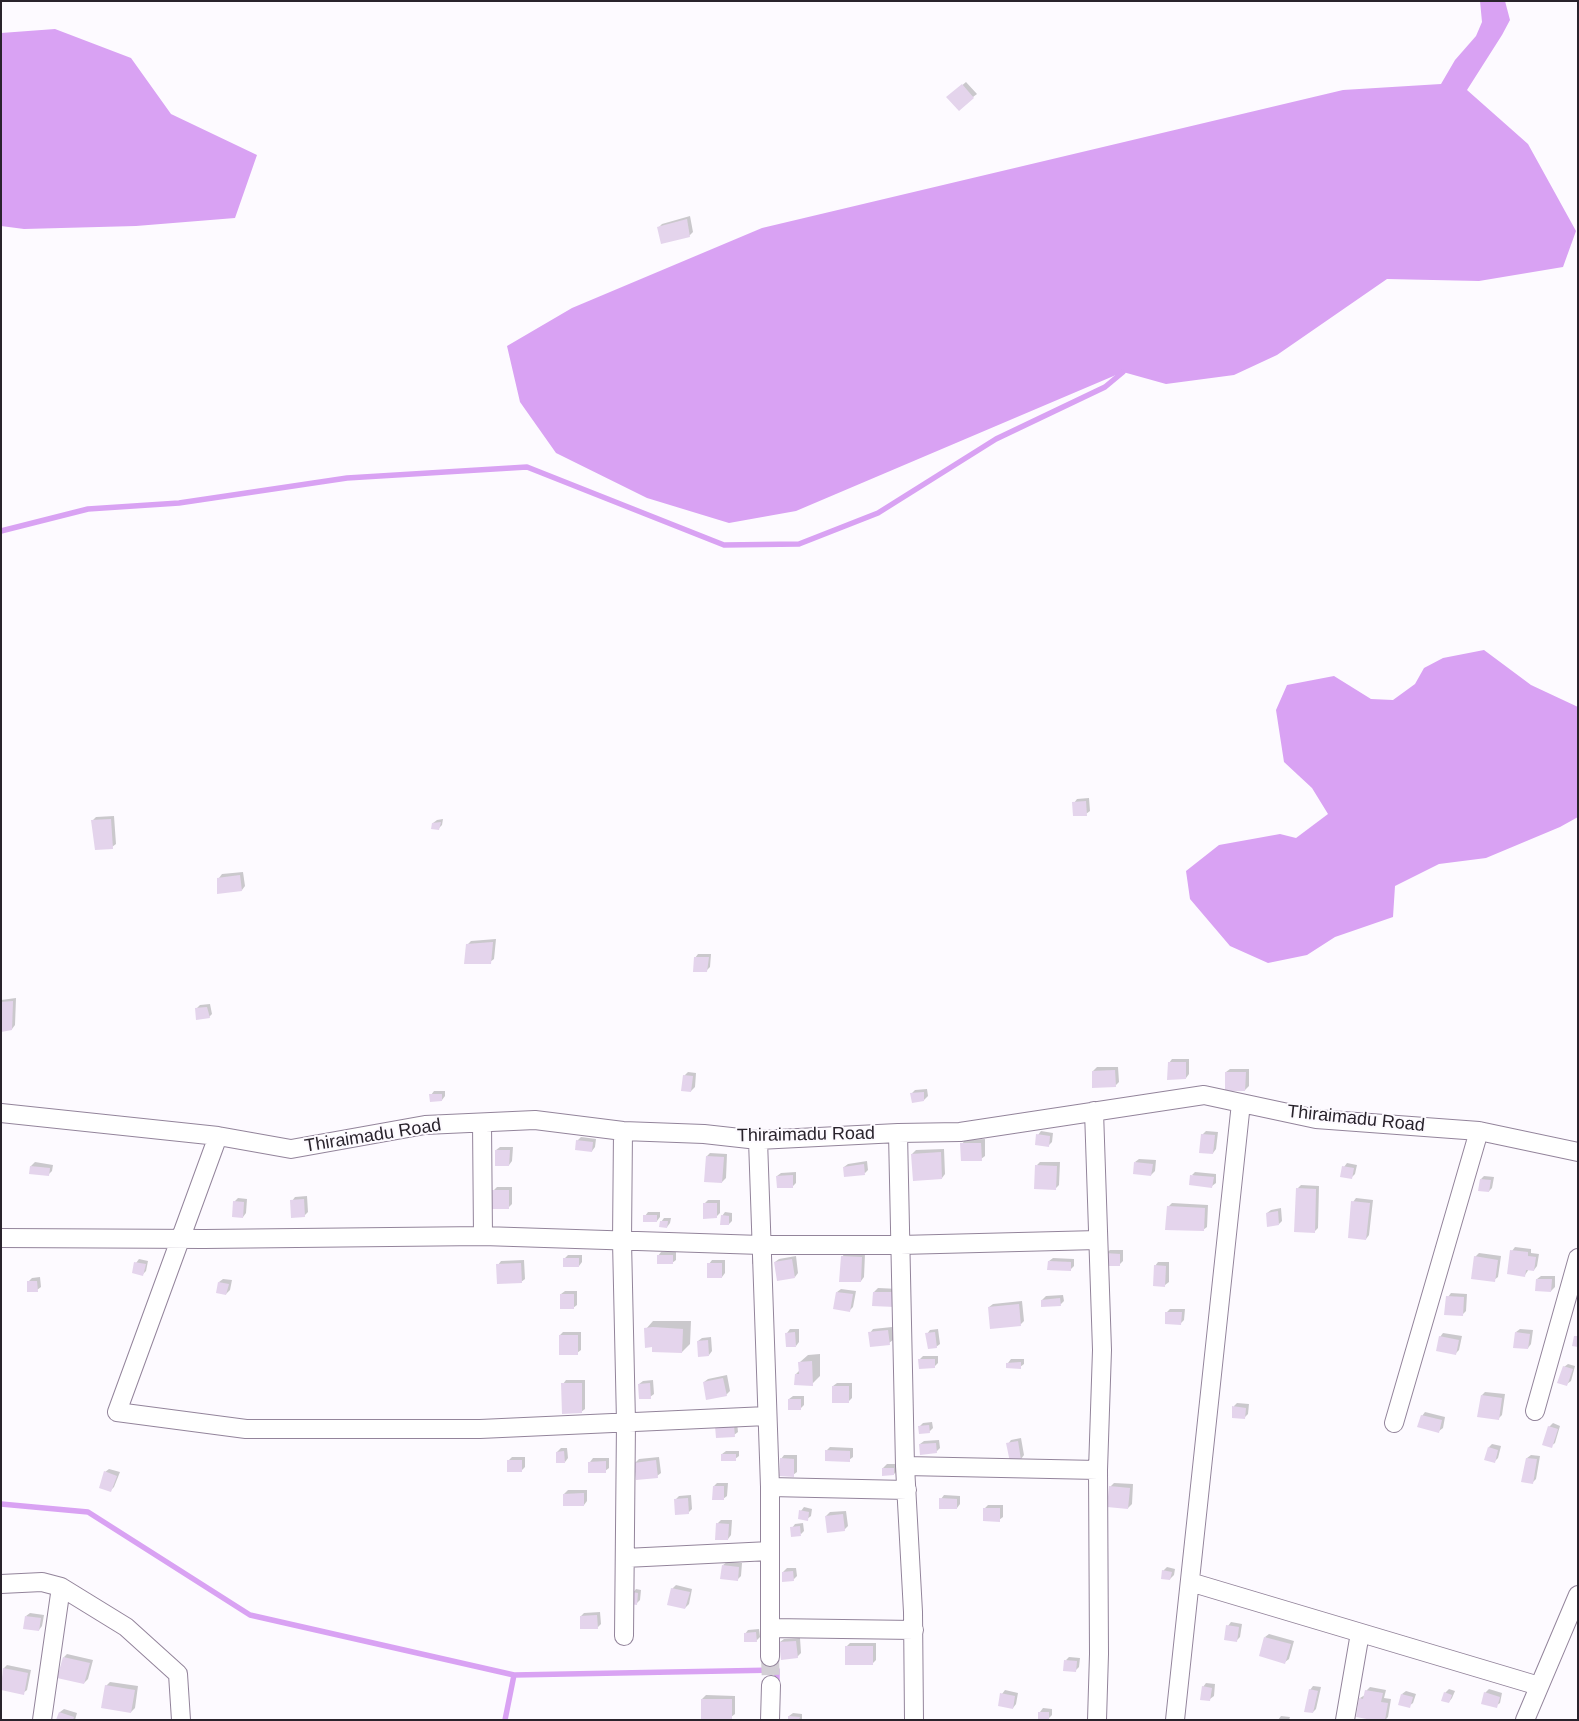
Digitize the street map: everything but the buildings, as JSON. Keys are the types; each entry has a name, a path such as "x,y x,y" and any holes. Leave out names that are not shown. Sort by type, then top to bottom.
{"street":[{"name":"Thiraimadu Road","path":"1,1113 218,1136 291,1149 425,1125 535,1120 623,1131 704,1134 758,1140 960,1132 1204,1095 1316,1119 1479,1131 1578,1152"},
{"path":"1174,1720 1241,1103"},
{"path":"1094,1111 1102,1350 1098,1470 1099,1654 1097,1720"},
{"path":"482,1123 482,1236"},
{"path":"623,1131 622,1241 626,1422 624,1636"},
{"path":"1394,1423 1479,1131"},
{"path":"898,1133 905,1466 914,1630 914,1720"},
{"path":"218,1136 117,1412 246,1429 480,1429 767,1416"},
{"path":"758,1140 770,1487 770,1657"},
{"path":"1,1238 180,1239 482,1236 761,1245 900,1245 1098,1240"},
{"path":"1535,1411 1578,1258"},
{"path":"905,1466 1098,1470"},
{"path":"770,1487 906,1490"},
{"path":"625,1558 770,1551"},
{"path":"1,1584 42,1582 61,1587 126,1627 178,1674 181,1720"},
{"path":"1190,1582 1539,1686"},
{"path":"42,1720 61,1587"},
{"path":"1525,1720 1578,1595"},
{"path":"771,1628 914,1630"},
{"path":"1345,1720 1360,1633"},
{"path":"770,1720 771,1685"}],"shaded area":[{"path":"1480,1 1505,1 1510,20 1467,90 1528,144 1576,231 1563,267 1479,281 1387,279 1277,355 1234,375 1166,384 1123,372 796,511 729,523 647,498 556,453 520,402 507,346 572,308 762,228 1343,90 1441,84 1455,60 1476,36 1482,22"},
{"path":"55,29 131,58 171,114 257,155 235,218 136,226 24,229 1,226 1,33"},
{"path":"1484,650 1531,685 1578,707 1578,817 1560,827 1486,858 1439,864 1395,886 1393,917 1335,937 1307,955 1268,963 1230,946 1190,899 1186,871 1219,845 1280,834 1296,838 1328,814 1312,788 1284,762 1276,710 1287,685 1334,676 1371,699 1393,700 1415,684 1424,668 1443,658"}],"waterway":[{"path":"1,531 88,509 179,503 347,478 527,467 724,545 799,544 878,513 996,439 1105,387 1123,372"},
{"path":"1,1504 88,1512 250,1615 514,1675 505,1720"},
{"path":"514,1675 777,1670 777,1685"}],"tunnel":[{"path":"770,1657 771,1685"}]}
